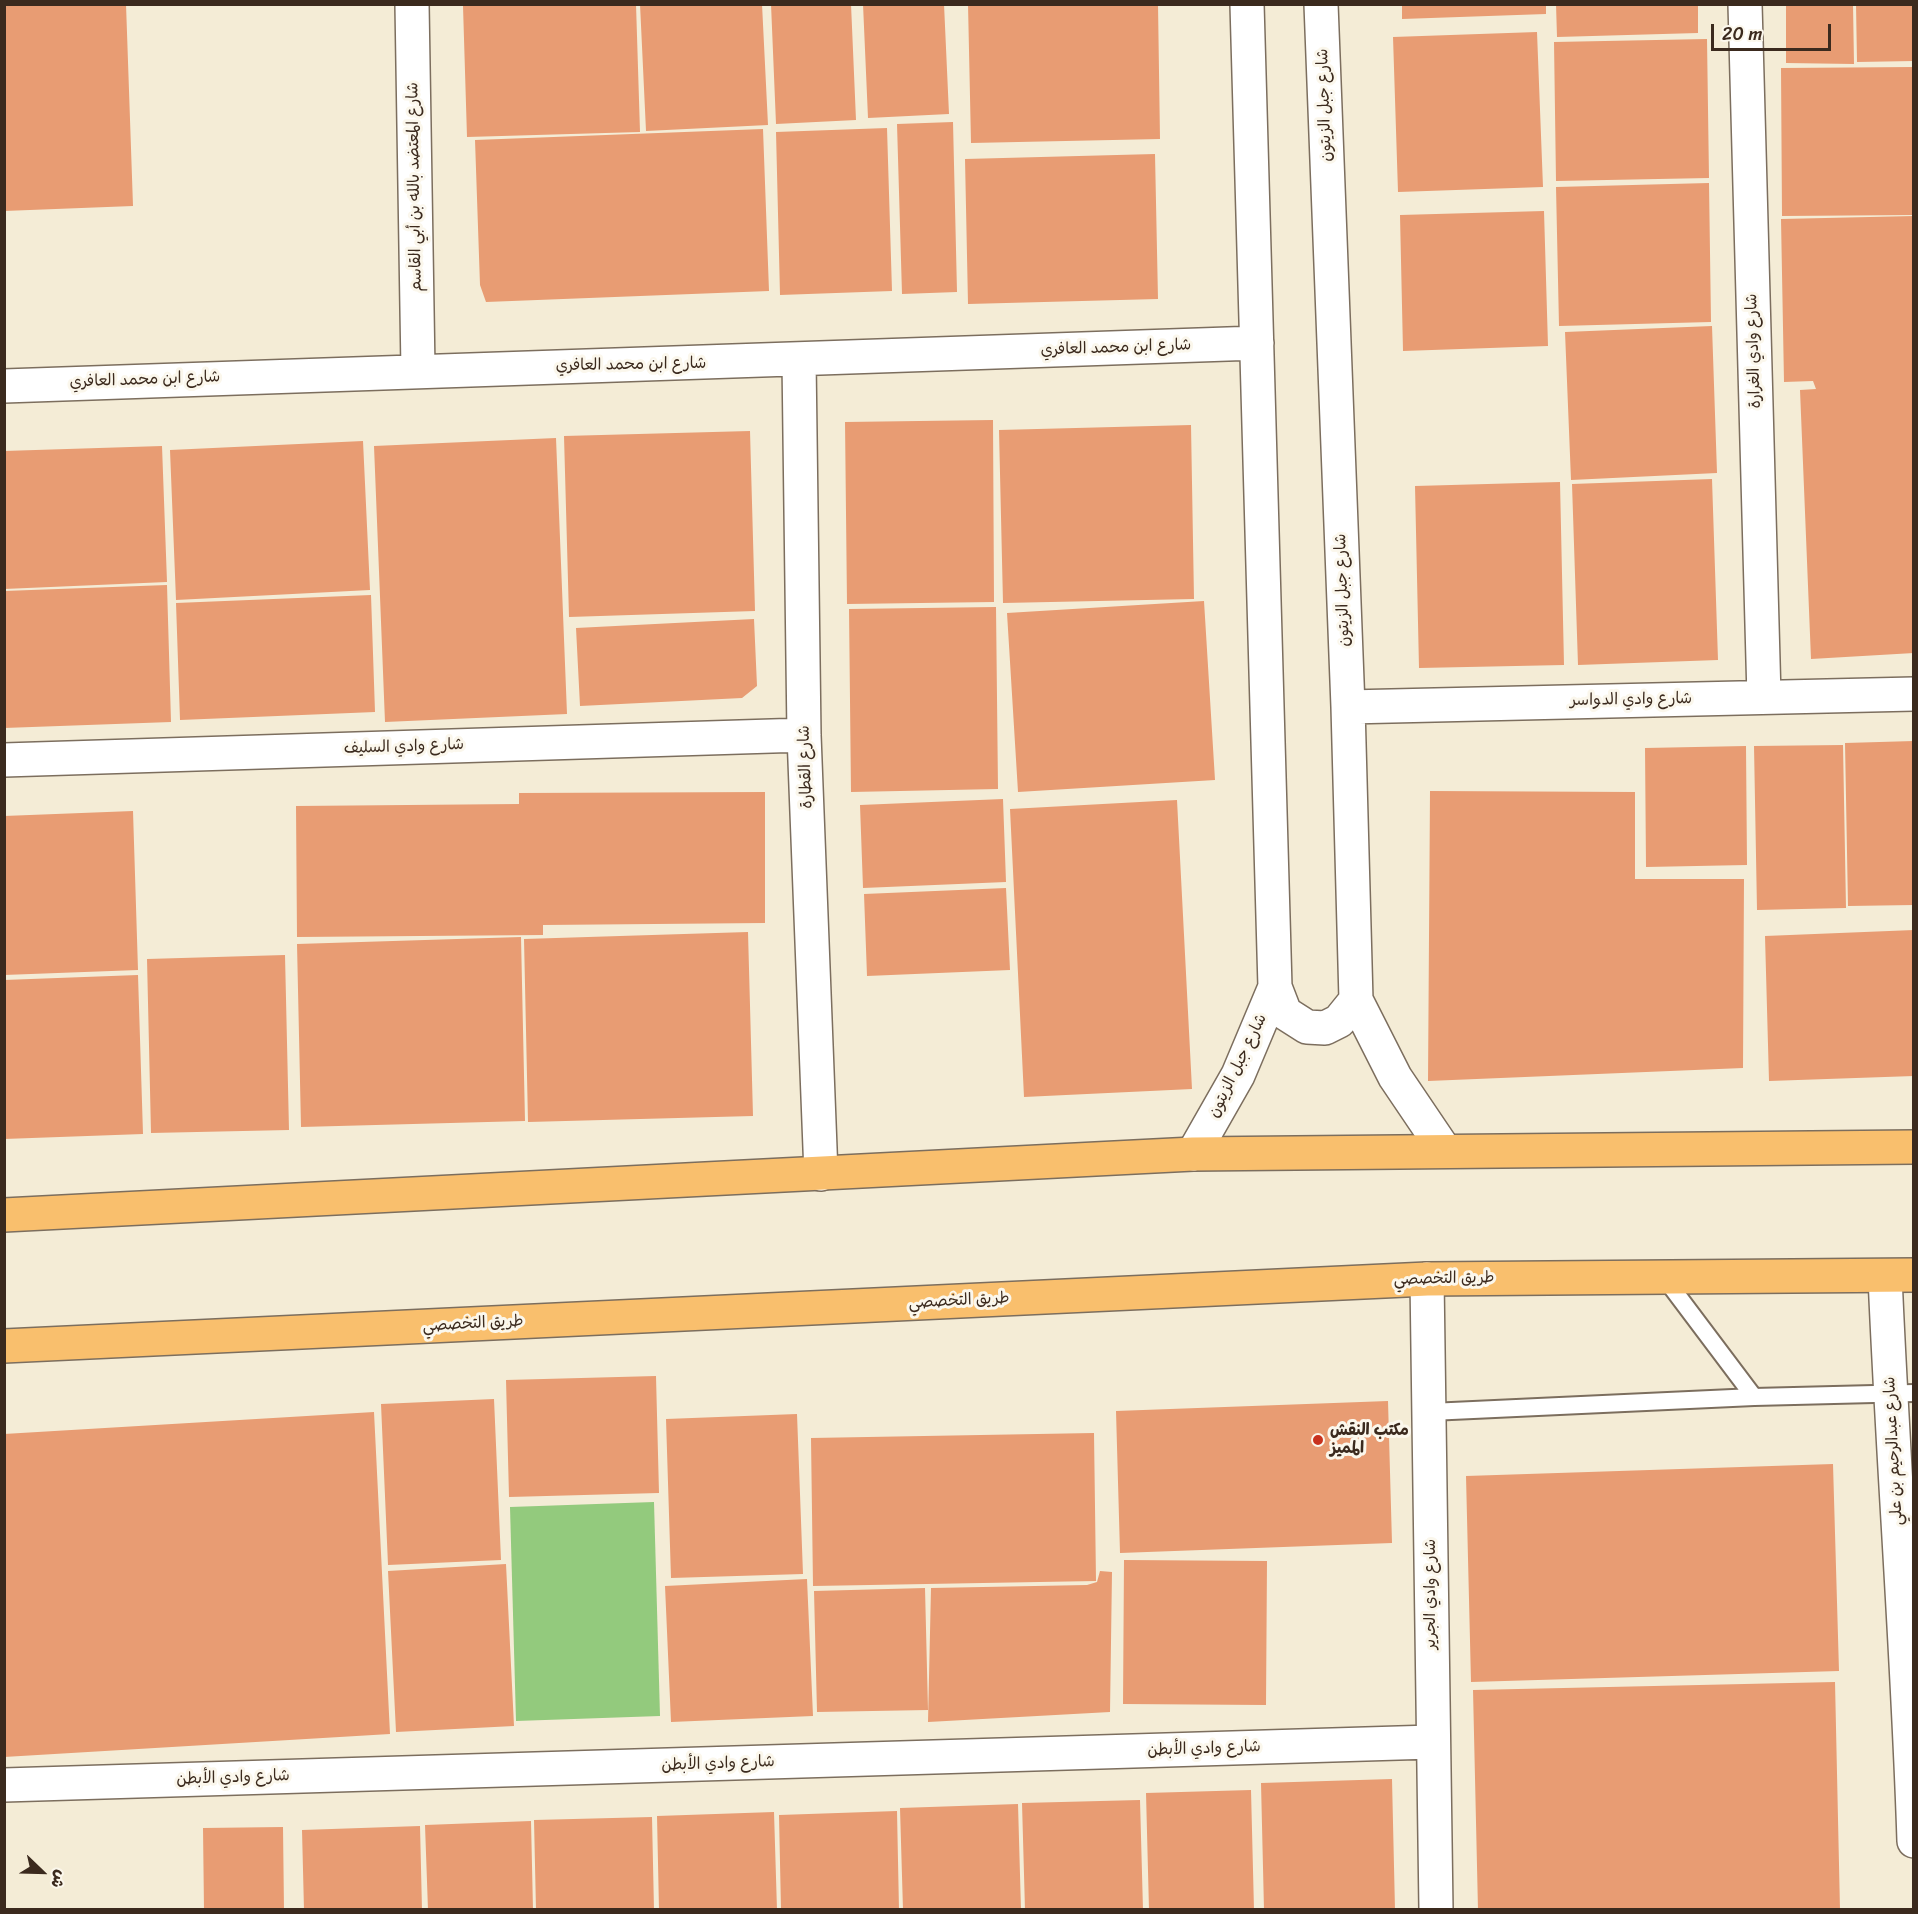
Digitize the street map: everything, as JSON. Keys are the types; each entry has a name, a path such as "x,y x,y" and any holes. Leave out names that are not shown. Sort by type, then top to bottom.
{"main road":[{"path":"4,1215 1193,1154 1914,1147"},
{"name":"طريق التخصصي","path":"4,1346 1427,1279 1899,1275"}],"street":[{"name":"شارع المعتضد بالله بن أبي القاسم","path":"412,4 418,370"},
{"name":"شارع جبل الزيتون","path":"1193,1154 1238,1075 1275,987 1247,4"},
{"name":"شارع جبل الزيتون","path":"1321,4 1348,707 1356,1000 1395,1077 1445,1151"},
{"name":"شارع وادي الغرارة","path":"1745,4 1764,697"},
{"name":"شارع ابن محمد العافري","path":"4,386 1257,343"},
{"name":"شارع القطارة","path":"799,360 804,735 821,1174"},
{"name":"شارع وادي الدواسر","path":"1348,707 1914,693"},
{"name":"شارع وادي السليف","path":"4,760 804,735"},
{"path":"1275,987 1285,1013 1307,1027 1325,1028 1339,1021 1356,1000"},
{"name":"شارع عبدالرحيم بن علي","path":"1899,1275 1914,1841"},
{"name":"شارع وادي الجرير","path":"1427,1279 1436,1910"},
{"name":"شارع وادي الأبطن","path":"4,1785 1432,1742"}],"lane":[{"path":"1663,1276 1754,1397"},
{"path":"1430,1412 1754,1397 1902,1394"}],"green space":[{"path":"654,1502 660,1716 516,1721 510,1507"}],"building":[{"path":"4,4 126,4 133,206 4,211"},
{"path":"636,4 640,132 467,137 463,6"},
{"path":"640,4 762,4 768,125 646,131"},
{"path":"771,4 851,4 856,120 776,124"},
{"path":"863,4 944,4 949,114 868,118"},
{"path":"968,4 1158,4 1160,139 971,143"},
{"path":"1402,4 1546,4 1546,14 1402,19"},
{"path":"1556,4 1698,4 1698,33 1557,37"},
{"path":"1786,4 1853,4 1854,64 1786,63"},
{"path":"1856,4 1914,4 1914,61 1857,62"},
{"path":"1537,32 1543,187 1398,192 1393,37"},
{"path":"1707,39 1709,178 1556,181 1554,42"},
{"path":"1914,67 1914,215 1782,216 1781,68"},
{"path":"953,122 957,292 902,294 897,124"},
{"path":"887,128 892,291 780,295 776,132"},
{"path":"763,129 769,291 486,302 480,285 475,140"},
{"path":"1155,154 1158,299 968,304 965,159"},
{"path":"1709,183 1711,322 1559,326 1556,187"},
{"path":"1544,211 1548,346 1403,351 1400,215"},
{"path":"1914,216 1914,381 1912,381 1912,386 1914,386 1914,653 1811,659 1800,390 1816,389 1813,381 1784,382 1781,219"},
{"path":"1712,326 1717,473 1571,480 1565,332"},
{"path":"993,420 994,602 847,604 845,422"},
{"path":"1191,425 1194,599 1003,603 999,430"},
{"path":"750,431 755,611 569,617 564,436"},
{"path":"556,438 567,714 385,722 374,446"},
{"path":"363,441 370,590 176,600 170,450"},
{"path":"162,446 167,582 4,589 4,451"},
{"path":"1712,479 1718,660 1578,665 1572,484"},
{"path":"1560,482 1564,665 1419,668 1415,486"},
{"path":"167,585 171,722 4,728 4,591"},
{"path":"371,595 375,712 180,720 176,603"},
{"path":"1204,601 1215,780 1018,792 1007,613"},
{"path":"996,607 998,789 851,792 849,609"},
{"path":"754,619 757,686 742,698 580,706 576,628"},
{"path":"1914,741 1914,905 1848,906 1845,743"},
{"path":"1843,745 1846,908 1757,910 1754,746"},
{"path":"1746,746 1747,865 1646,867 1645,748"},
{"path":"1430,791 1635,792 1635,879 1744,879 1743,1068 1428,1081"},
{"path":"765,792 765,923 543,925 543,935 297,937 296,806 519,804 519,793"},
{"path":"1003,799 1006,882 863,888 860,805"},
{"path":"1177,800 1192,1089 1024,1097 1010,809"},
{"path":"133,811 138,970 4,975 4,816"},
{"path":"1006,888 1010,970 867,976 864,894"},
{"path":"1914,930 1914,1076 1769,1081 1765,936"},
{"path":"748,932 753,1116 528,1122 524,939"},
{"path":"521,937 525,1121 301,1127 297,944"},
{"path":"285,955 289,1130 151,1133 147,959"},
{"path":"138,975 143,1134 4,1139 4,980"},
{"path":"656,1376 659,1493 509,1497 506,1380"},
{"path":"494,1399 501,1560 388,1565 381,1404"},
{"path":"1388,1401 1392,1543 1120,1553 1116,1411"},
{"path":"374,1412 390,1734 4,1757 4,1434"},
{"path":"797,1414 803,1574 671,1578 666,1419"},
{"path":"1094,1433 1096,1581 813,1586 811,1438"},
{"path":"1833,1464 1839,1671 1471,1682 1466,1476"},
{"path":"1124,1560 1267,1561 1266,1705 1123,1704"},
{"path":"506,1564 514,1726 396,1732 388,1571"},
{"path":"1100,1571 1112,1572 1110,1712 928,1722 931,1588 1087,1585 1097,1582"},
{"path":"807,1579 813,1716 671,1722 665,1586"},
{"path":"925,1588 928,1710 817,1712 814,1591"},
{"path":"1835,1682 1840,1910 1478,1910 1473,1690"},
{"path":"1392,1779 1395,1910 1264,1910 1261,1783"},
{"path":"1251,1790 1254,1910 1149,1910 1146,1793"},
{"path":"1140,1800 1143,1910 1025,1910 1022,1803"},
{"path":"1018,1804 1021,1910 903,1910 900,1808"},
{"path":"897,1811 899,1910 781,1910 779,1815"},
{"path":"774,1812 777,1910 659,1910 657,1816"},
{"path":"652,1817 654,1910 536,1910 534,1820"},
{"path":"531,1821 533,1910 428,1910 425,1825"},
{"path":"420,1826 422,1910 304,1910 302,1830"},
{"path":"283,1827 284,1910 204,1910 203,1828"}],"place":[{"name":"مكتب النقش المميز","path":"1318,1440"}]}
